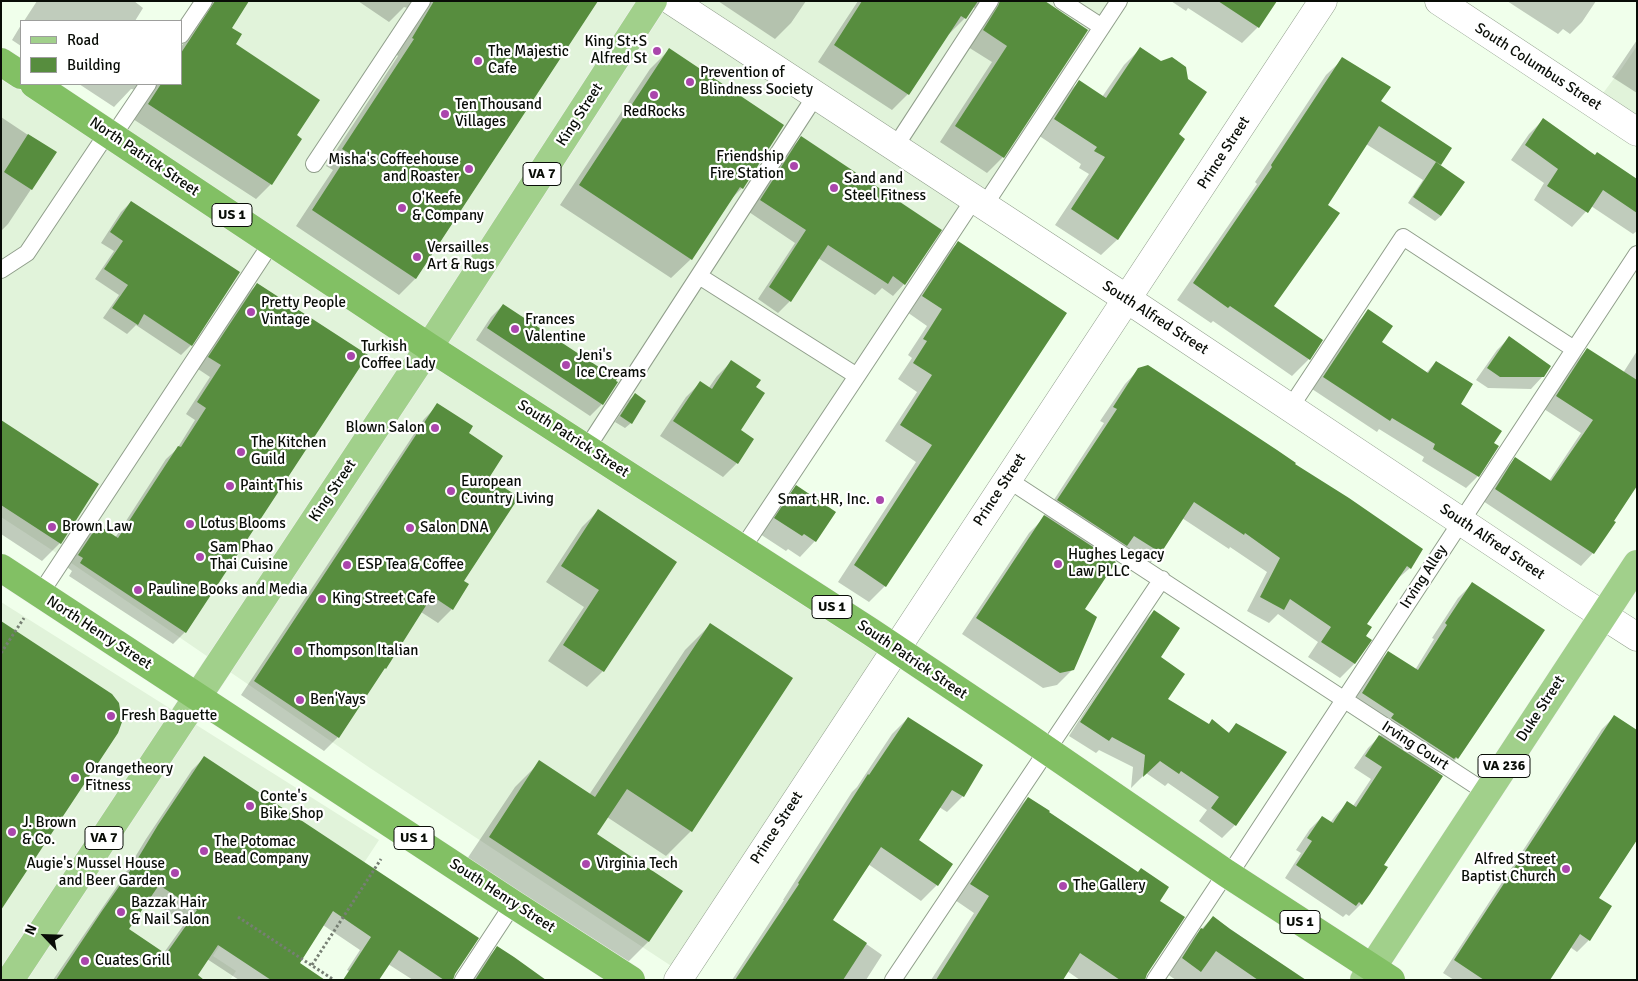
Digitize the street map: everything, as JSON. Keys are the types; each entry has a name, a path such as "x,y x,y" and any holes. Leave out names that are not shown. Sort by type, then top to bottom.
{"highway":[{"path":"1,62 20,74"},
{"name":"North Patrick Street","path":"36,85 429,347"},
{"name":"South Patrick Street","path":"429,347 896,649 1047,750 1376,976"},
{"name":"North Henry Street","path":"1,568 197,697"},
{"name":"South Henry Street","path":"197,697 631,980"}],"main road":[{"name":"King Street","path":"10,980 429,347 653,1"},
{"name":"Duke Street","path":"1376,976 1487,793 1637,564"}],"street":[{"name":"South Alfred Street","path":"672,1 1127,299 1602,615 1637,636"},
{"name":"Prince Street","path":"678,980 1323,1"},
{"name":"South Columbus Street","path":"1439,1 1637,132"}],"lane":[{"path":"182,34 204,1"},
{"path":"314,164 422,1"},
{"path":"895,147 990,1"},
{"path":"1062,1 1102,28"},
{"path":"742,549 857,376 1102,28 1119,1"},
{"path":"1,270 27,253 147,85"},
{"path":"587,448 816,95"},
{"path":"1290,408 1403,237 1574,349"},
{"path":"40,594 272,242"},
{"name":"Irving Alley","path":"1155,980 1344,699 1637,254"},
{"path":"699,276 857,376"},
{"name":"Irving Court","path":"1007,478 1487,793"},
{"path":"893,980 1162,579"},
{"path":"463,980 513,904"}],"path":[{"path":"1,653 40,594"},
{"path":"312,965 381,860"},
{"path":"238,917 334,980"}],"shaded area":[{"path":"197,1 1117,1 981,206 968,197 739,548 897,652 685,975 370,768 1,517 1,63 20,75 20,85 35,85 110,134 142,85 182,85 182,24"},
{"path":"1637,46 1637,134 1594,105"},
{"path":"1,602 379,840 331,913 268,872 213,956 236,971 230,980 1,980"}],"building":[{"path":"215,1 249,1 232,28 242,34 236,44 320,100 297,135 302,139 272,185 148,104 160,85 182,85 182,51"},
{"path":"434,1 598,1 416,279 312,210 349,153 342,149 414,39 412,38"},
{"path":"862,1 978,1 966,19 961,16 909,95 834,45"},
{"path":"1000,1 1045,1 1088,30 1004,158 955,126 1007,46 983,30"},
{"path":"1218,1 1277,1 1259,28"},
{"path":"1140,47 1161,61 1172,57 1186,67 1188,79 1207,92 1179,134 1185,139 1118,240 1071,209 1105,157 1094,151 1097,147 1054,119 1079,80 1106,98"},
{"path":"669,48 784,125 743,189 740,187 692,260 579,185"},
{"path":"1342,57 1391,87 1381,101 1452,148 1441,165 1379,126 1328,205 1340,213 1274,306 1323,340 1310,360 1230,306 1228,308 1193,283 1272,167 1271,165"},
{"path":"1543,118 1595,155 1597,152 1637,179 1637,213 1603,190 1588,213 1547,186 1558,169 1525,145"},
{"path":"28,134 57,152 32,190 4,172"},
{"path":"801,136 942,230 905,285 893,276 888,284 828,245 791,302 769,287 806,230 760,200"},
{"path":"1436,162 1465,182 1441,216 1413,197"},
{"path":"131,201 240,272 192,346 144,314 138,325 112,308 128,285 104,269 123,241 110,232"},
{"path":"958,241 1067,313 886,587 854,565 932,445 900,425 932,375 913,363 927,341 923,339 942,309 922,296"},
{"path":"257,283 368,355 186,633 80,563 83,558 78,555 98,525 118,538 178,446 181,447 206,408 197,402 221,365 208,357"},
{"path":"503,304 617,379 616,381 618,382 603,405 487,328"},
{"path":"1368,309 1393,326 1382,342 1428,373 1436,361 1473,384 1461,404 1502,431 1494,443 1499,446 1479,477 1433,449 1435,444 1392,418 1390,421 1323,377"},
{"path":"1509,336 1551,366 1544,377 1500,377 1487,368"},
{"path":"1587,348 1637,380 1637,486 1594,554 1495,489 1515,457 1551,481 1593,420 1556,396"},
{"path":"731,360 761,380 756,387 765,393 741,430 754,439 738,464 673,421 700,381 712,389"},
{"path":"1148,365 1423,549 1411,569 1407,566 1367,624 1372,627 1366,636 1372,640 1355,664 1321,642 1331,627 1290,599 1284,610 1260,597 1280,558 1245,533 1244,535 1194,502 1161,553 1134,536 1127,546 1057,500 1117,409 1113,407 1138,368"},
{"path":"635,393 646,401 632,424 620,416"},
{"path":"437,403 473,426 469,433 503,456 489,478 519,497 464,581 469,584 453,610 432,596 386,669 339,738 254,681"},
{"path":"1,420 99,484 61,544 1,505"},
{"path":"796,485 836,512 816,542 804,534 802,536 774,518"},
{"path":"598,509 677,562 604,672 563,645 599,590 561,566"},
{"path":"1044,515 1116,562 1085,609 1097,617 1074,670 1060,673 976,618"},
{"path":"1472,582 1545,630 1458,759 1456,757 1454,759 1391,718 1394,714 1362,693 1388,651 1418,670 1447,625 1445,623"},
{"path":"1154,610 1180,628 1161,657 1185,674 1168,699 1209,724 1212,719 1229,733 1236,723 1287,752 1236,826 1211,808 1219,797 1181,771 1179,774 1160,761 1143,777 1145,755 1112,737 1109,741 1080,722"},
{"path":"1,621 112,694 119,703 122,722 118,733 1,910"},
{"path":"710,623 793,678 692,832 627,789 597,834 683,891 649,942 489,837 539,760 595,797"},
{"name":"Alfred Street Baptist Church","path":"1614,715 1637,730 1637,840 1599,898 1612,906 1590,941 1580,934 1550,980 1484,980 1454,960"},
{"path":"908,717 983,765 964,797 952,790 919,840 953,864 938,886 881,847 833,920 867,943 843,980 735,980 799,884 868,774"},
{"path":"1379,735 1443,776 1384,865 1388,867 1370,894 1362,905 1359,902 1356,906 1296,865 1312,841 1307,838 1322,816 1333,823 1347,801 1356,807 1382,767 1365,756"},
{"path":"204,756 479,938 453,980 444,980 399,950 379,980 343,980 371,937 333,911 300,963 325,980 271,980 218,945 198,975 204,980 56,980 132,868","holes":["159,885 197,910 166,954 129,929"]},
{"path":"1028,797 1138,872 1141,868 1169,887 1160,901 1185,917 1147,974 1145,980 1120,980 1080,953 1063,980 936,980 989,896 970,884"},
{"path":"1213,916 1306,980 1258,980 1216,951 1201,972 1182,958 1201,928 1203,929"},
{"path":"497,946 514,957 546,980 475,980"}],"place":[{"name":"King St+S Alfred St","path":"657,51"},
{"name":"The Majestic Cafe","path":"478,61"},
{"name":"Prevention of Blindness Society","path":"690,82"},
{"name":"RedRocks","path":"654,95"},
{"name":"Ten Thousand Villages","path":"445,114"},
{"name":"Friendship Fire Station","path":"794,166"},
{"name":"Misha's Coffeehouse and Roaster","path":"469,169"},
{"name":"Sand and Steel Fitness","path":"834,188"},
{"name":"O'Keefe & Company","path":"402,208"},
{"name":"Versailles Art & Rugs","path":"417,257"},
{"name":"Pretty People Vintage","path":"251,312"},
{"name":"Frances Valentine","path":"515,329"},
{"name":"Turkish Coffee Lady","path":"351,356"},
{"name":"Jeni's Ice Creams","path":"566,365"},
{"name":"Blown Salon","path":"435,428"},
{"name":"The Kitchen Guild","path":"241,452"},
{"name":"Paint This","path":"230,486"},
{"name":"European Country Living","path":"451,491"},
{"name":"Smart HR, Inc.","path":"880,500"},
{"name":"Lotus Blooms","path":"190,524"},
{"name":"Brown Law","path":"52,527"},
{"name":"Salon DNA","path":"410,528"},
{"name":"Sam Phao Thai Cuisine","path":"200,557"},
{"name":"Hughes Legacy Law PLLC","path":"1058,564"},
{"name":"ESP Tea & Coffee","path":"347,565"},
{"name":"Pauline Books and Media","path":"138,590"},
{"name":"King Street Cafe","path":"322,599"},
{"name":"Thompson Italian","path":"298,651"},
{"name":"Ben'Yays","path":"300,700"},
{"name":"Fresh Baguette","path":"111,716"},
{"name":"Orangetheory Fitness","path":"75,778"},
{"name":"Conte's Bike Shop","path":"250,806"},
{"name":"J. Brown & Co.","path":"12,832"},
{"name":"The Potomac Bead Company","path":"204,851"},
{"name":"Virginia Tech","path":"586,864"},
{"name":"Alfred Street Baptist Church","path":"1566,869"},
{"name":"Augie's Mussel House and Beer Garden","path":"175,873"},
{"name":"The Gallery","path":"1063,886"},
{"name":"Bazzak Hair & Nail Salon","path":"121,912"},
{"name":"Cuates Grill","path":"85,961"}]}
